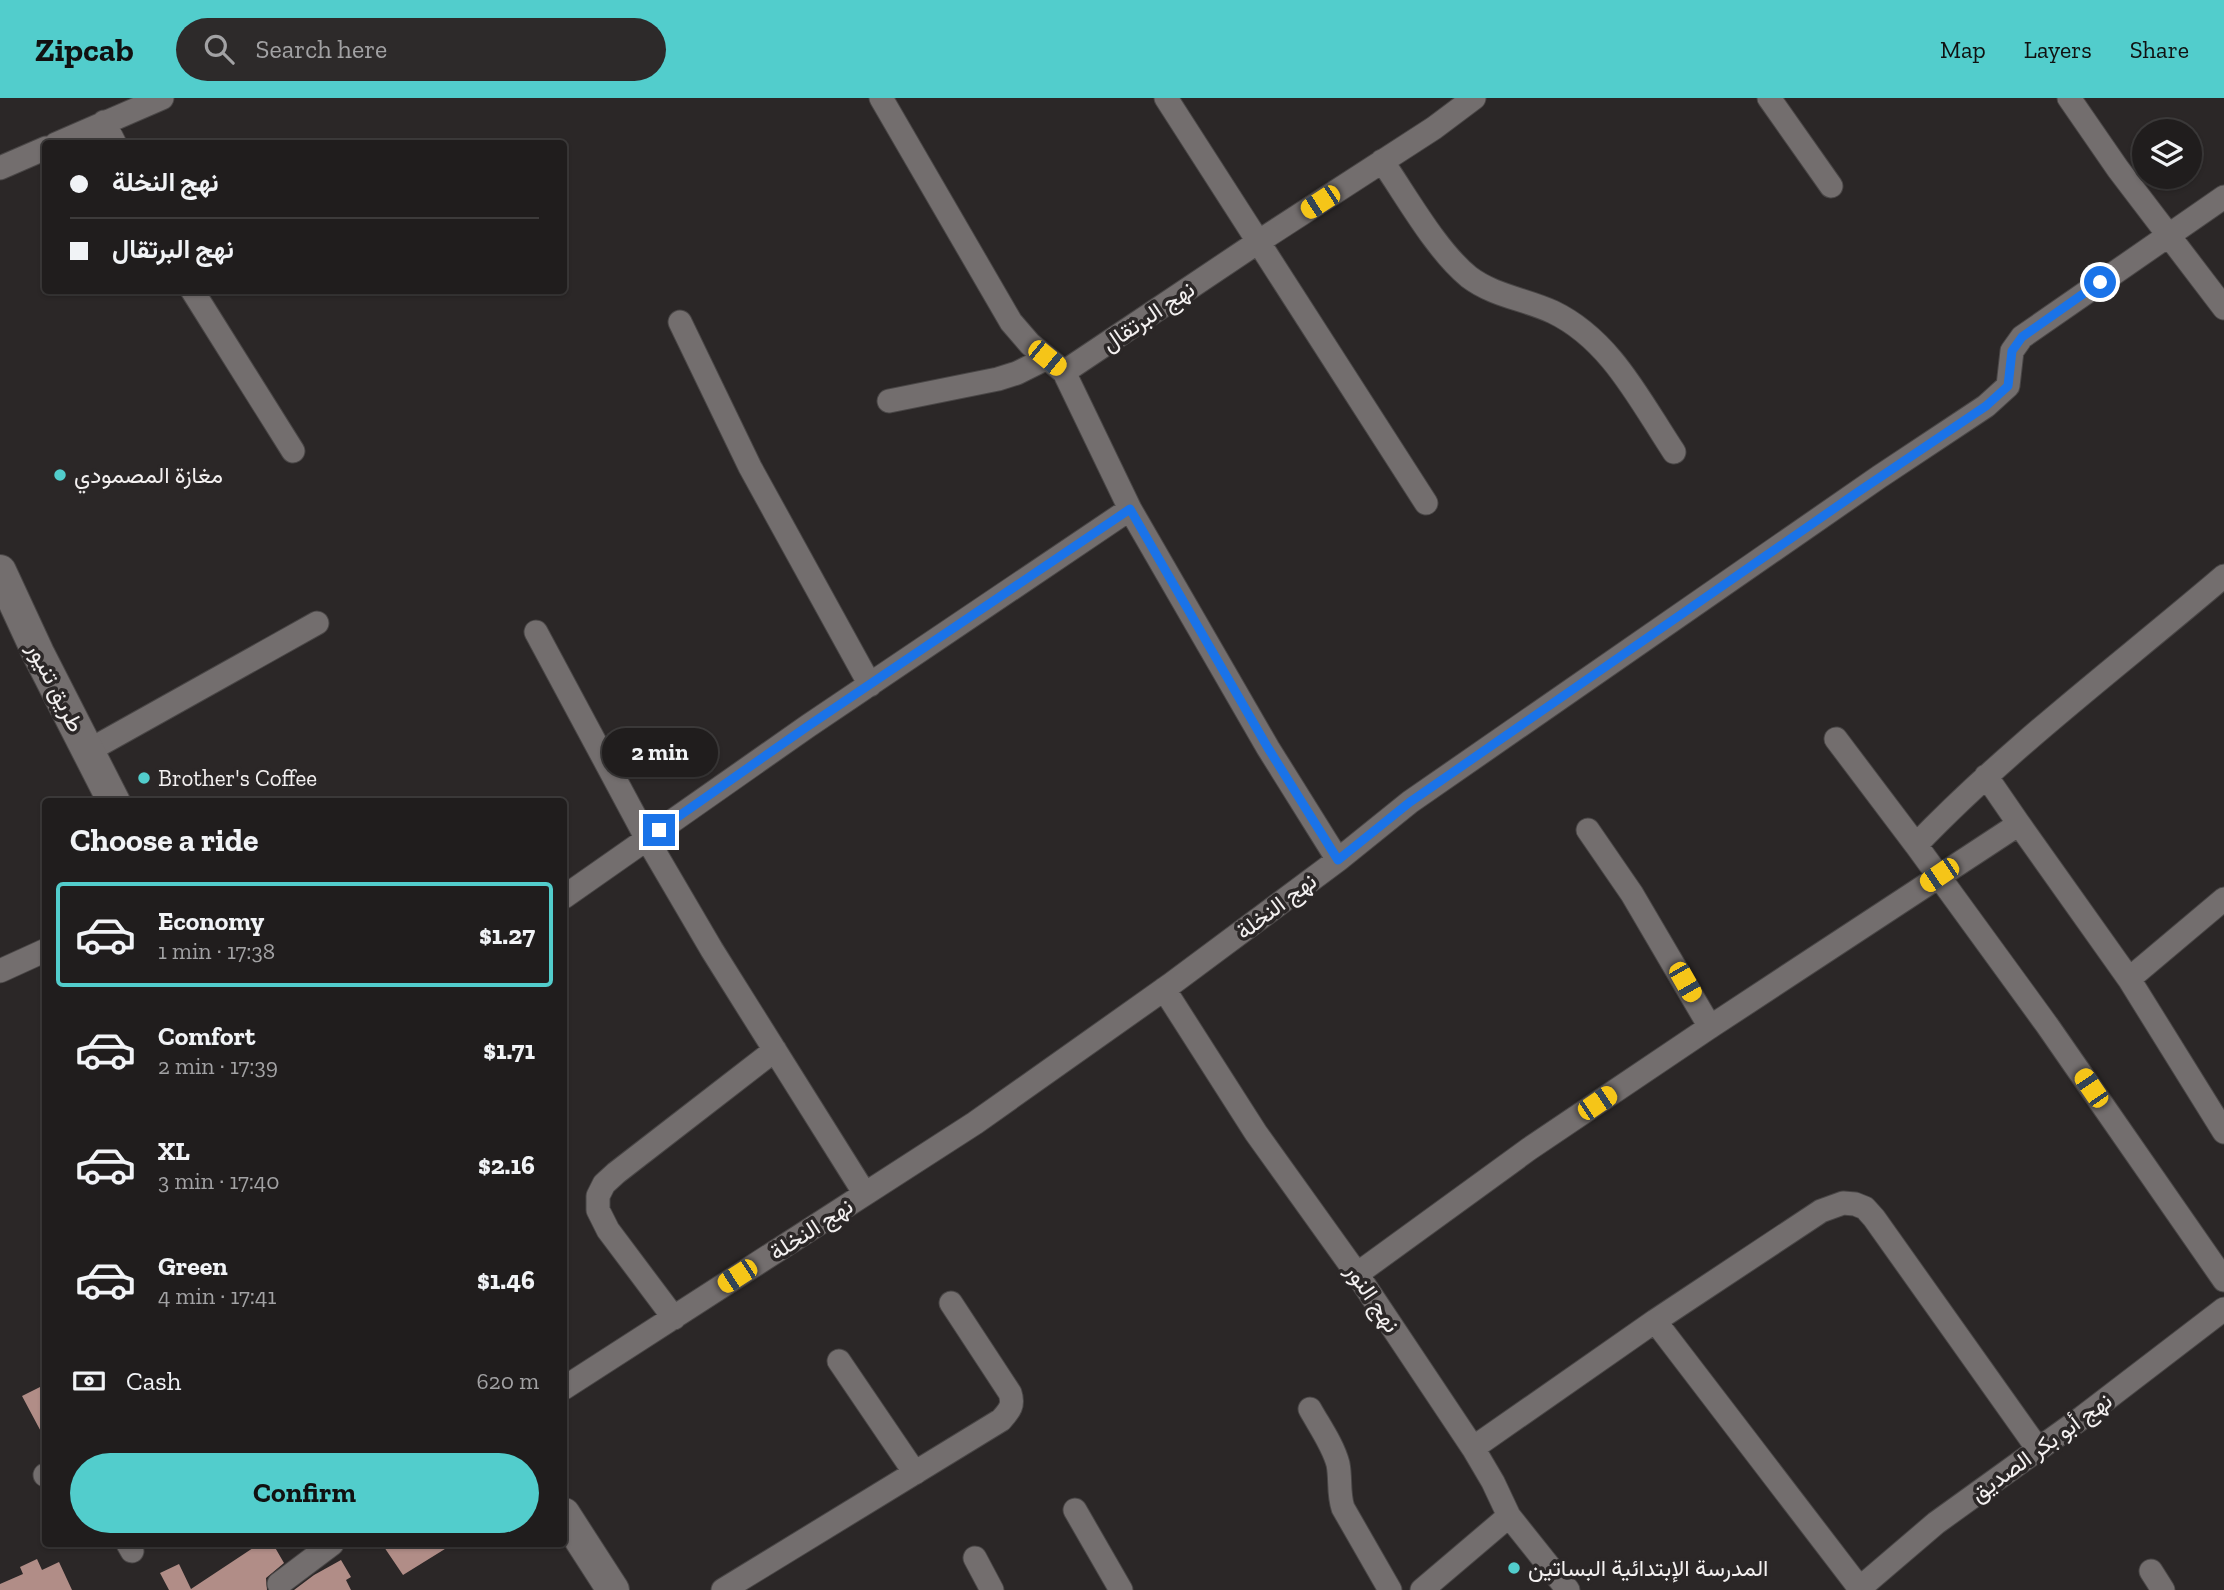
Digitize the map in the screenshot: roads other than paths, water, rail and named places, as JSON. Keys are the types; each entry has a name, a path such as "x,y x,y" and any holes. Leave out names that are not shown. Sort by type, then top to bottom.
{"main road":[{"name":"طريق تنيور","path":"0,570 112,798"},
{"path":"567,1519 613,1590"}],"street":[{"path":"65,140 162,98"},
{"path":"881,98 1011,322 1030,344 1056,365 1130,509 1268,748 1338,860"},
{"path":"1166,98 1426,503"},
{"name":"نهج البرتقال","path":"889,401 1056,365 1258,242 1434,128 1474,98"},
{"path":"1769,98 1831,186"},
{"path":"2069,98 2224,308"},
{"path":"104,122 113,140"},
{"path":"0,168 42,150"},
{"path":"1382,161 1446,253 1469,277 1492,291 1555,313 1597,342 1616,363 1674,452"},
{"name":"نهج النخلة","path":"567,1386 975,1123 1164,989 1338,860 1410,802 1879,477 1986,406 2008,386 2012,351 2022,337 2224,197"},
{"path":"195,294 293,451"},
{"path":"680,322 751,467 870,684"},
{"path":"567,895 870,684 1130,509"},
{"path":"1916,845 1986,776 2224,576"},
{"path":"88,751 317,623"},
{"path":"536,632 647,839 712,950 865,1194"},
{"path":"1836,739 2048,1025 2224,1280"},
{"path":"1986,776 2129,979 2224,1132"},
{"path":"1357,1274 1529,1149 2019,824"},
{"path":"1588,830 1632,894 1710,1027"},
{"path":"2129,979 2224,899"},
{"path":"0,971 42,952"},
{"name":"نهج النور","path":"1164,989 1256,1133 1357,1274 1473,1448 1509,1516 1568,1590"},
{"path":"674,1318 608,1230 598,1210 598,1196 604,1184 616,1173 775,1050"},
{"path":"1473,1448 1655,1321 1821,1212 1843,1203 1865,1208 1881,1228 2038,1449"},
{"path":"723,1590 1001,1420 1011,1409 1010,1393 951,1303"},
{"name":"نهج أبو بكر الصديق","path":"1861,1589 1936,1523 2155,1364 2224,1310"},
{"path":"1655,1321 1861,1589"},
{"path":"839,1361 915,1473"},
{"path":"1310,1409 1337,1461 1340,1475 1339,1497 1343,1508 1390,1590"},
{"path":"1075,1510 1121,1590"},
{"path":"1422,1590 1509,1516"},
{"path":"279,1584 328,1547"},
{"path":"975,1558 992,1590"},
{"path":"2151,1571 2163,1590"}],"place":[{"name":"مغازة المصمودي","path":"60,475"},
{"name":"Brother's Coffee","path":"144,778"},
{"name":"المدرسة الإبتدائية البساتين","path":"1514,1568"}]}
